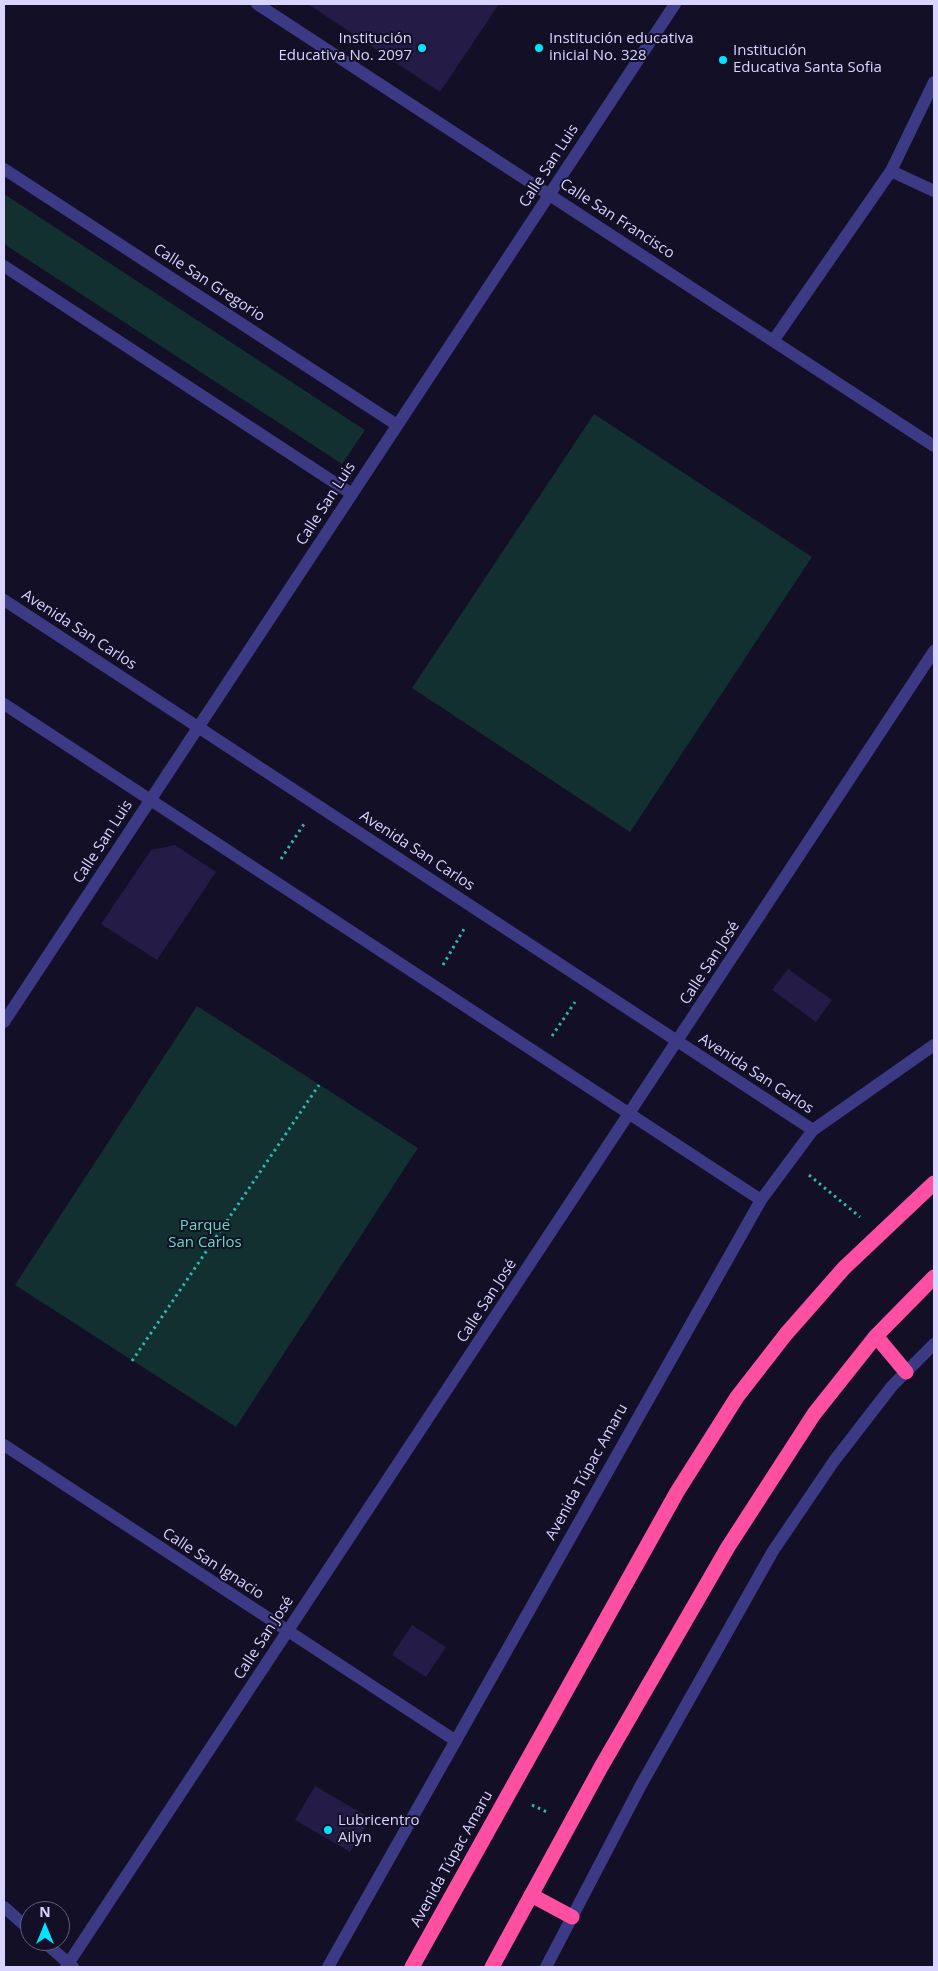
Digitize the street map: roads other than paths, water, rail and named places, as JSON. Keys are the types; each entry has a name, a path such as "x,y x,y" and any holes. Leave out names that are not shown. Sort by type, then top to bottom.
{"highway":[{"name":"Avenida Túpac Amaru","path":"412,1967 677,1492 737,1397 786,1334 844,1268 934,1183"},
{"path":"492,1967 570,1823 728,1547 814,1414 876,1336 934,1277"},
{"path":"876,1336 906,1372"},
{"path":"531,1894 572,1917"}],"street":[{"name":"Calle San Francisco","path":"257,4 934,446"},
{"name":"Calle San Luis","path":"4,1022 675,4"},
{"path":"773,341 891,171 934,82"},
{"name":"Calle San Gregorio","path":"4,168 397,425"},
{"path":"891,171 934,191"},
{"path":"4,266 352,494"},
{"name":"Avenida San Carlos","path":"4,600 813,1130"},
{"name":"Calle San José","path":"69,1966 934,651"},
{"path":"4,704 760,1200"},
{"name":"Avenida Túpac Amaru","path":"328,1967 760,1200 813,1130 934,1045"},
{"path":"546,1967 641,1785 773,1551 834,1461 892,1386 934,1344"},
{"name":"Calle San Ignacio","path":"4,1446 456,1741"},
{"path":"4,1907 20,1921"},
{"path":"53,1951 69,1966"}],"place":[{"name":"Institución Educativa No. 2097","path":"422,48"},
{"name":"Institución educativa inicial No. 328","path":"539,48"},
{"name":"Institución Educativa Santa Sofia","path":"723,60"},
{"name":"Lubricentro Ailyn","path":"328,1830"}],"park label":[{"name":"Parque San Carlos","path":"205,1234"}]}
